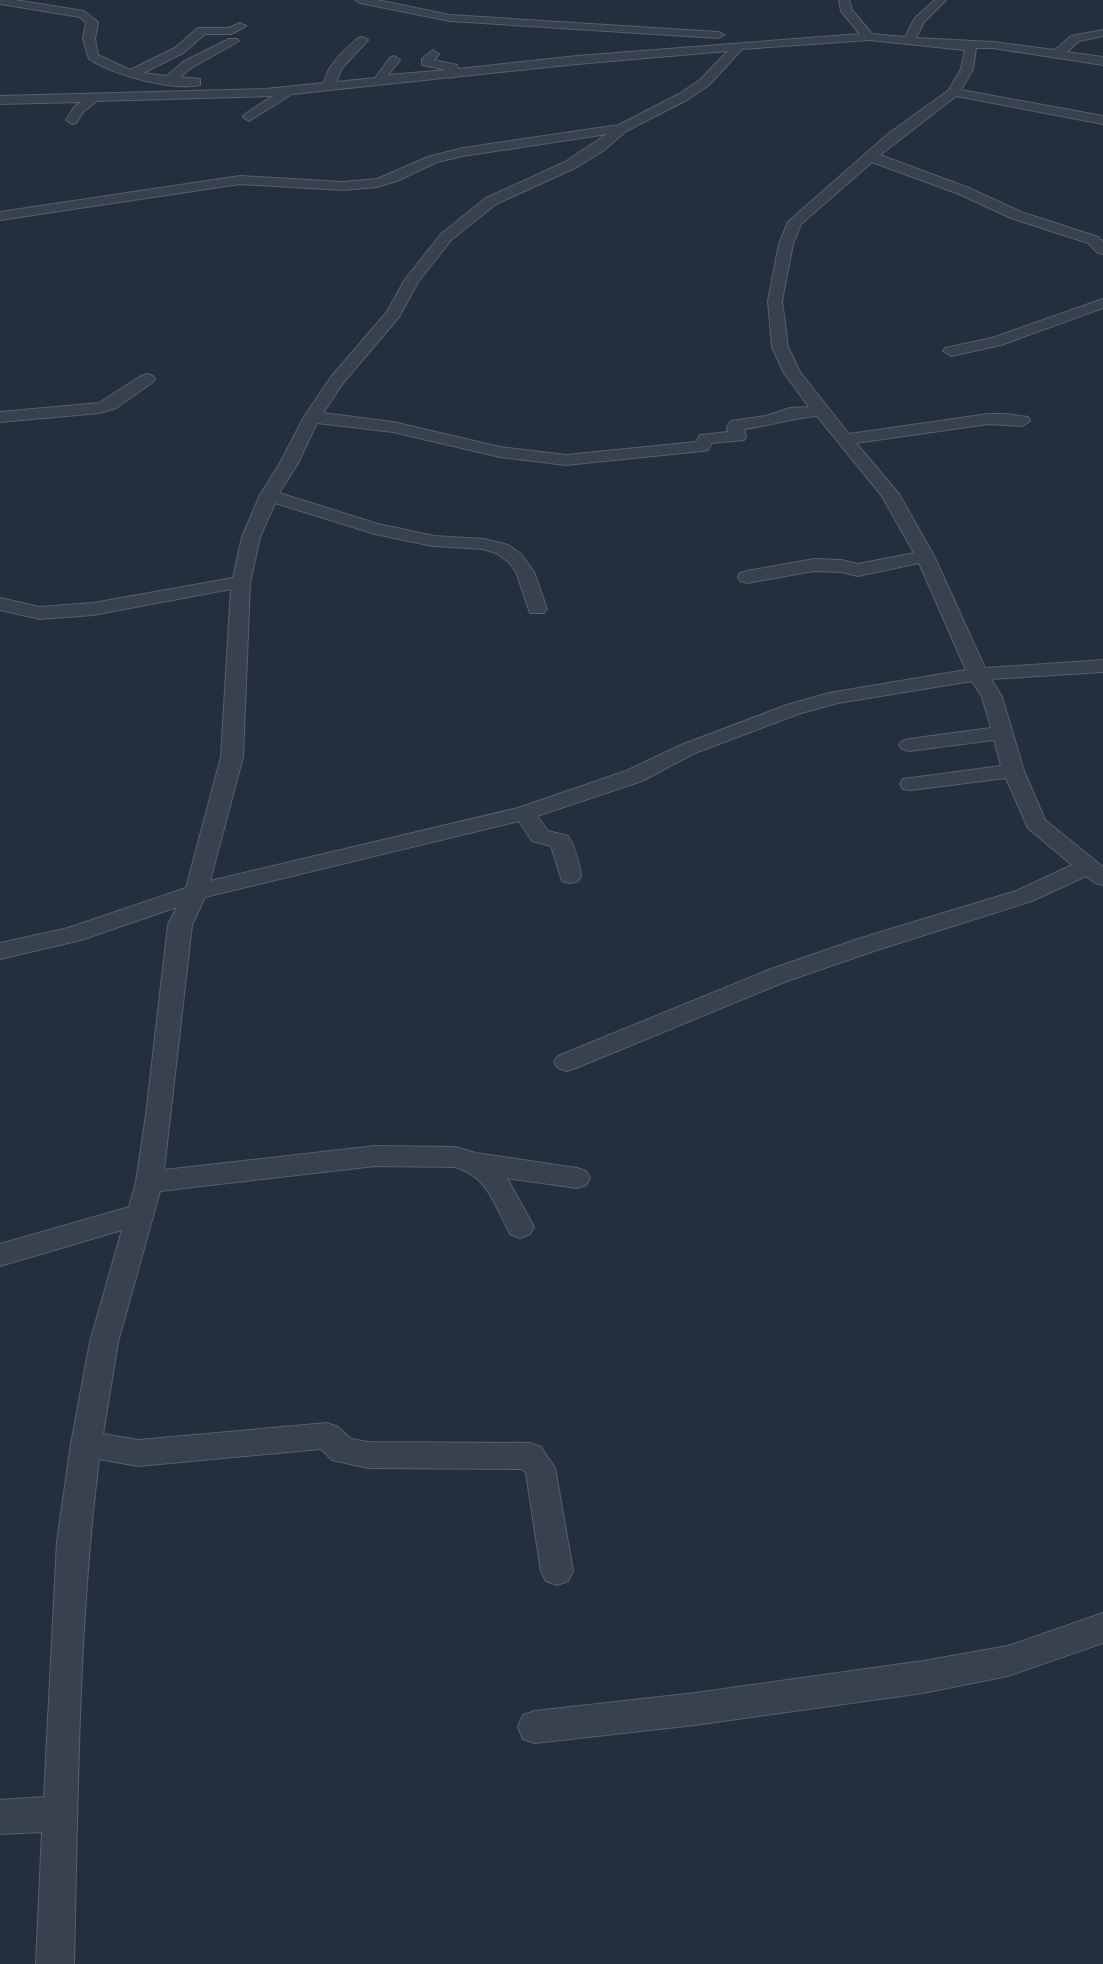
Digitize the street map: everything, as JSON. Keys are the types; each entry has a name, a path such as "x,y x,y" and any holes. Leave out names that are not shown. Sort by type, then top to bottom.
{"street":[{"path":"360,0 395,4 450,18 604,29 822,39"},
{"path":"844,0 847,11 869,38"},
{"path":"910,39 918,20 940,0"},
{"path":"0,1 84,14 92,22 89,39 93,57 105,86"},
{"path":"72,120 79,109 105,86 180,51 202,30 231,31 240,26"},
{"path":"1059,53 1075,38 1103,33"},
{"path":"0,100 105,86 240,94 822,39 910,39 964,45 993,45 1103,61"},
{"path":"330,83 330,77 362,40"},
{"path":"170,80 187,65 233,41"},
{"path":"964,45 971,49 971,54 967,69 954,92 893,137 795,222 784,256 775,301 780,347 792,373 890,494 925,556 978,674 992,697 1013,771 1036,823 1096,873"},
{"path":"55,1964 73,1542 86,1444 104,1342 149,1182 159,1115 180,925 196,892 232,757 241,584 251,537 269,495 288,465 312,417 337,380 394,314 411,281 446,237 490,201 570,165 598,148 622,128 683,97 704,83 738,46"},
{"path":"433,54 426,62 474,72"},
{"path":"386,81 380,78 394,60"},
{"path":"133,73 170,80 264,86 386,81"},
{"path":"249,117 283,93 292,90"},
{"path":"954,92 1103,120"},
{"path":"0,216 240,180 269,178 333,186 377,183 416,165 470,150 622,128"},
{"path":"872,157 964,191 1016,215 1093,240 1103,250"},
{"path":"951,351 996,342 1103,303"},
{"path":"0,417 100,408 110,405 147,379"},
{"path":"312,417 393,427 500,452 566,460 702,446 706,439 738,436 735,427 737,425 769,421 790,413 821,411"},
{"path":"844,440 896,430 983,420 1013,418 1022,421"},
{"path":"269,495 375,529 416,536 433,542 484,544 502,549 515,558 525,572 537,609"},
{"path":"747,577 814,565 841,566 858,570 925,556"},
{"path":"0,604 40,613 81,610 217,585 241,584"},
{"path":"0,951 73,935 196,892 524,813 617,783 688,749 794,709 858,693 978,674 1103,666"},
{"path":"909,745 1002,733"},
{"path":"911,784 1013,771"},
{"path":"524,813 540,836 560,841 567,855 570,876"},
{"path":"567,1062 779,975 866,945 1096,873"},
{"path":"149,1182 375,1156 455,1157 476,1163 577,1178"},
{"path":"476,1163 492,1174 520,1227"},
{"path":"0,1255 140,1214"},
{"path":"86,1444 138,1453 177,1452 327,1436 343,1451 368,1455 530,1456 540,1468 557,1571"},
{"path":"535,1726 695,1709 923,1677 1008,1661 1103,1628"},
{"path":"0,1816 61,1813"}]}
